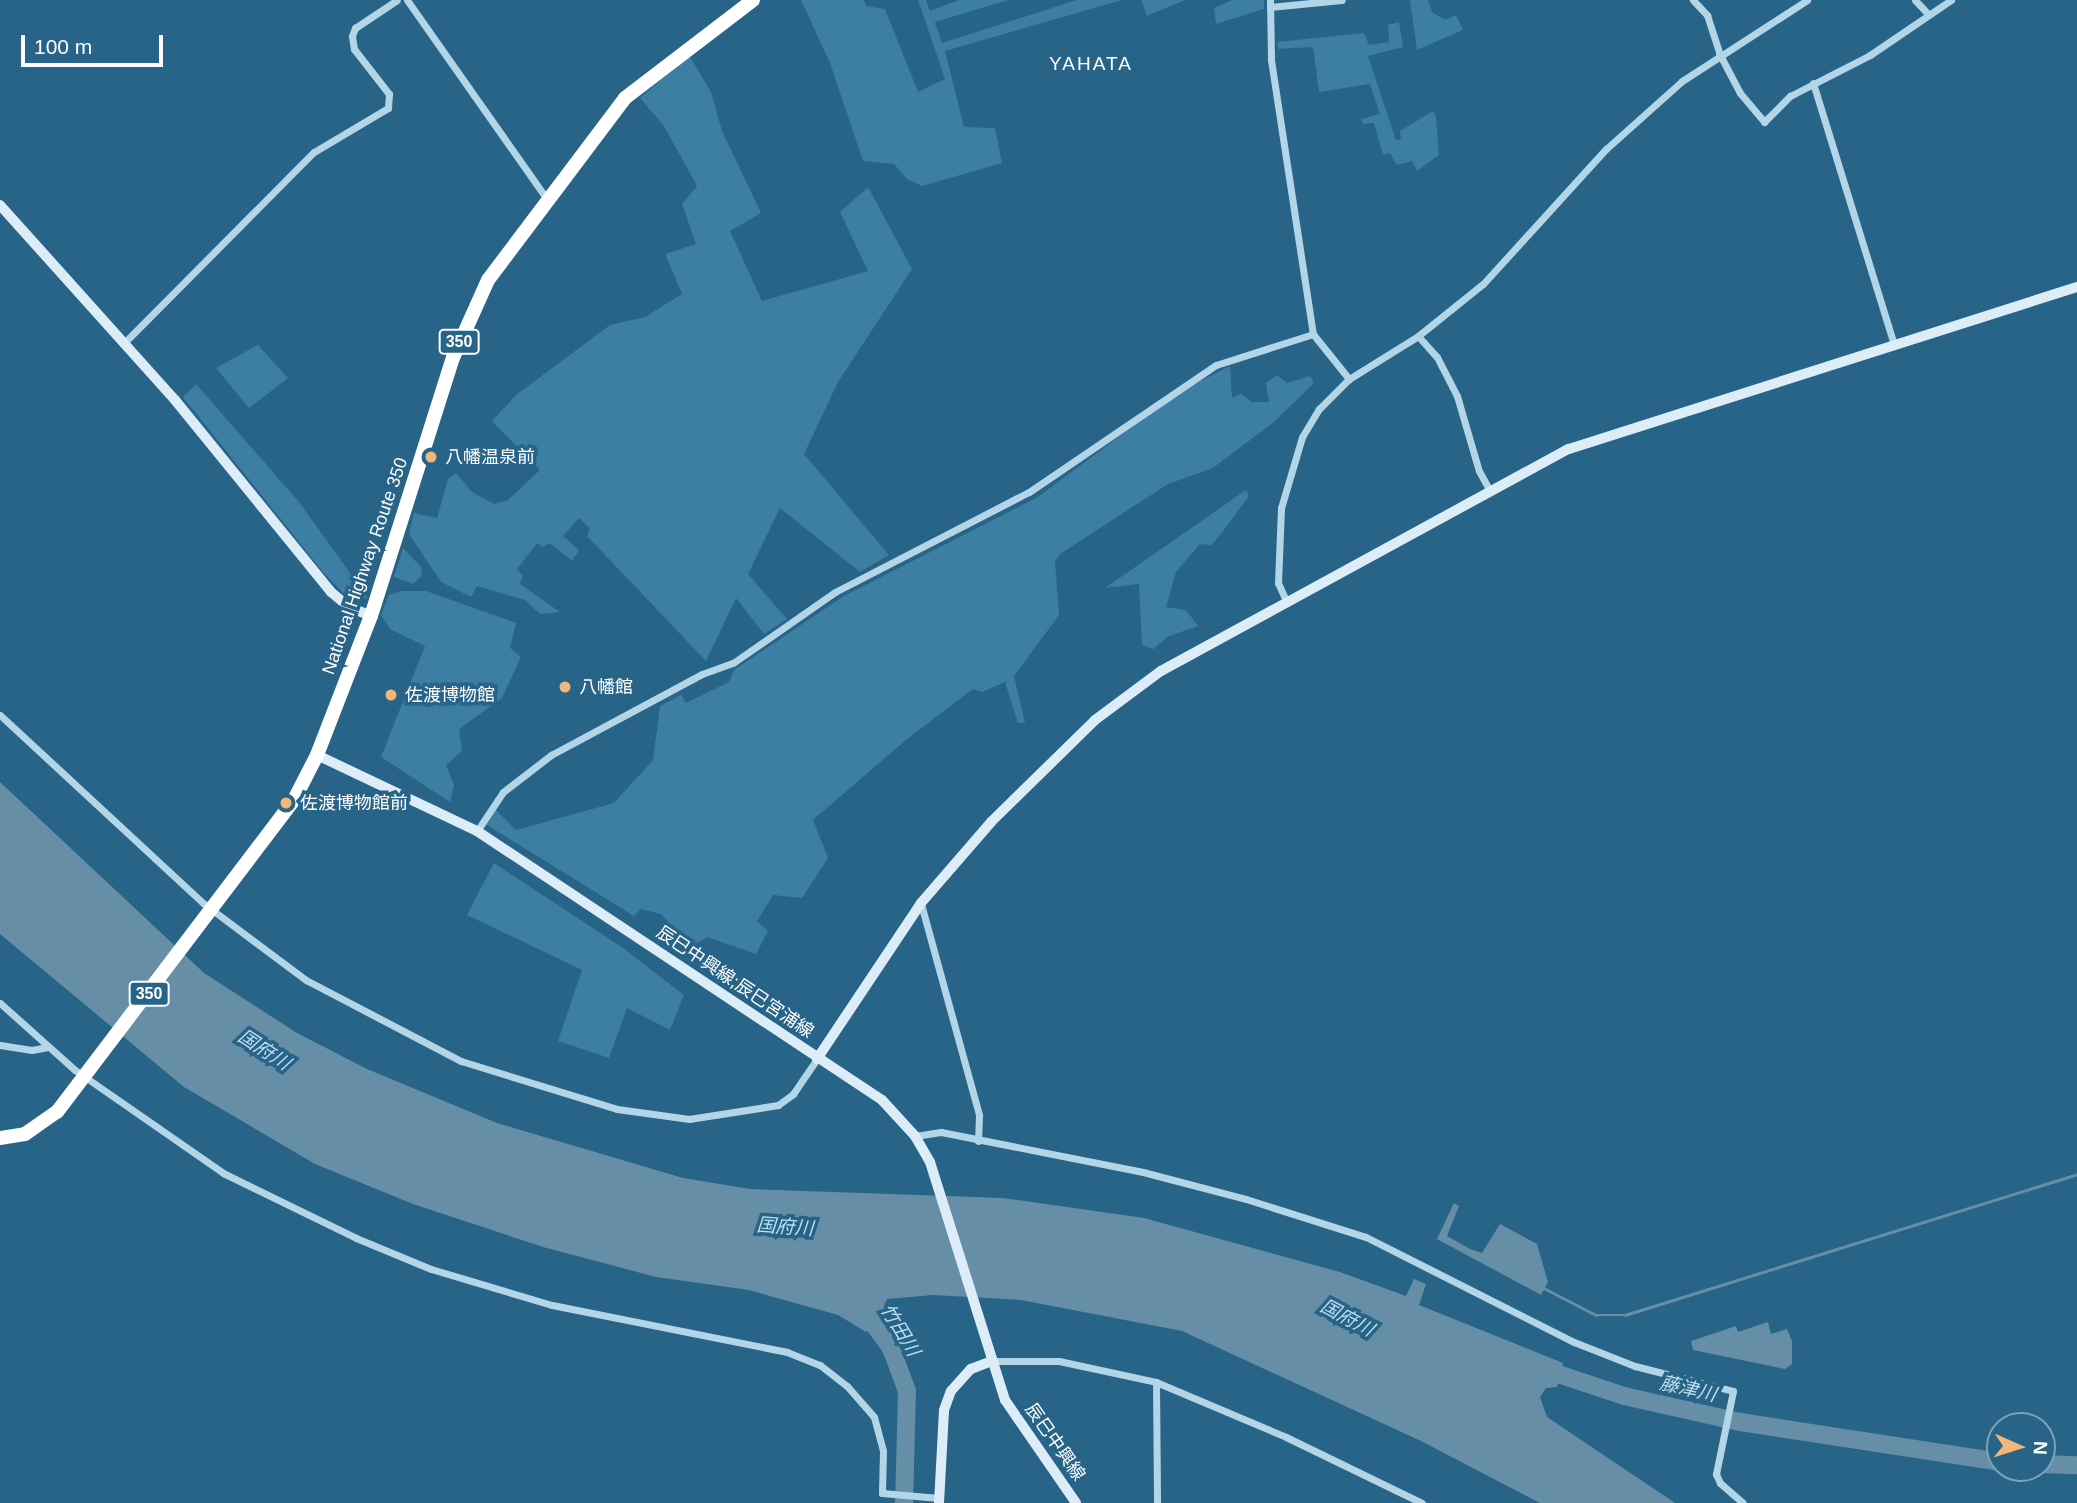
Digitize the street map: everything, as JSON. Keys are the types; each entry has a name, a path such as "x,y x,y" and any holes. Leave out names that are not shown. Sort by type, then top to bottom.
{"highway":[{"name":"National Highway Route 350","path":"0,1138 44,1124 88,1075 282,820 317,755 371,616 466,323 488,280 547,198 641,82 753,0"}],"street":[{"path":"124,343 314,152 388,108 389,94 354,49 352,36 355,29 397,0"},
{"path":"407,0 547,198"},
{"path":"1342,0 1270,4 1271,60 1313,334 1349,379"},
{"path":"1693,0 1707,15 1719,53 1740,93 1764,122 1790,96 1870,55 1951,0"},
{"path":"1287,603 1278,583 1286,489 1311,420 1349,379 1418,336 1483,284 1606,149 1719,53 1807,0"},
{"path":"1915,0 1928,14"},
{"path":"1813,83 1894,344"},
{"path":"0,205 124,343 331,592 349,607 371,616"},
{"path":"0,715 211,914 306,980 433,1048 555,1093 617,1109 689,1119 757,1111 793,1094 920,903 992,821 1095,720 1161,671 1490,491 1596,438 2077,287"},
{"path":"477,831 502,792 551,755 702,674 733,663 835,592 1029,492 1216,365 1313,334"},
{"path":"1418,336 1437,357 1457,396 1479,471 1490,491"},
{"name":"辰巳中興線;辰巳宮浦線","path":"317,755 477,831 882,1100 918,1141 943,1194 992,1361"},
{"path":"920,903 979,1115 978,1141"},
{"path":"0,1003 48,1047 223,1173 356,1238 431,1269 552,1305 787,1352 820,1365 847,1386 874,1417 883,1451 882,1493 936,1500 944,1410 951,1391 971,1369 992,1361 1059,1361 1156,1382 1298,1442 1422,1503"},
{"path":"0,1045 32,1050 48,1047"},
{"path":"918,1141 941,1132 1143,1172 1366,1237 1574,1342 1635,1366 1733,1391 1716,1474 1720,1483 1743,1503"},
{"name":"辰巳中興線","path":"992,1361 1021,1430 1076,1503"},
{"path":"1156,1382 1157,1503"}],"shaded area":[{"path":"801,0 864,0 866,6 885,9 918,92 945,79 918,0 926,0 930,11 959,0 1008,0 935,22 942,43 1077,0 1122,0 945,51 964,127 995,128 1002,163 922,186 907,179 894,164 863,161 830,63"},
{"path":"1141,0 1185,0 1147,16"},
{"path":"1232,0 1264,0 1264,9 1216,24 1214,8"},
{"path":"1410,0 1428,0 1432,12 1445,20 1456,15 1463,30 1417,50"},
{"path":"1399,22 1403,47 1368,56 1396,140 1401,139 1400,131 1433,111 1436,117 1439,155 1417,171 1412,161 1397,165 1390,153 1383,155 1374,123 1363,124 1361,119 1380,114 1370,84 1319,92 1313,47 1278,49 1277,42 1364,33 1369,45 1389,42 1388,25"},
{"path":"689,55 711,92 722,131 761,213 730,231 762,301 868,271 840,212 868,187 912,269 838,382 804,454 889,555 860,572 780,508 748,574 787,619 764,634 736,598 706,661 587,536 590,529 579,518 563,536 579,550 572,561 550,543 543,547 537,543 517,569 523,576 520,584 560,612 540,614 525,600 477,586 471,597 441,582 409,534 414,513 437,518 448,479 456,473 472,492 494,504 508,500 540,470 492,421 516,395 610,325 645,317 682,294 665,254 696,244 682,204 697,186 664,126 640,98"},
{"path":"258,345 288,378 249,408 216,368"},
{"path":"1230,366 1232,398 1241,394 1252,402 1269,402 1266,383 1277,375 1287,383 1310,376 1314,383 1274,422 1213,468 1168,484 1060,554 1055,561 1059,615 1014,676 1025,723 1018,723 1005,682 982,692 973,689 907,739 813,820 828,858 802,898 773,895 757,921 768,931 756,954 707,937 698,943 685,940 661,914 641,909 634,916 487,825 496,810 516,830 614,803 653,760 660,706 681,695 686,703 729,682 734,670 844,596 1038,497 1179,392"},
{"path":"196,384 299,502 368,598 348,598 323,572 183,397"},
{"path":"1246,490 1249,496 1221,534 1211,545 1200,544 1176,572 1166,607 1186,610 1198,626 1167,637 1154,649 1142,645 1139,584 1105,588"},
{"path":"403,548 421,567 422,575 413,584 394,577"},
{"path":"401,591 426,591 516,623 510,648 521,657 502,698 459,729 462,751 446,765 454,785 450,802 381,757 425,646 390,629 381,615 389,595"},
{"path":"494,863 623,948 684,995 670,1030 627,1008 609,1058 558,1041 582,970 467,915"}],"water":[{"name":"国府川","path":"0,782 204,973 297,1033 367,1069 497,1123 683,1178 750,1189 1003,1198 1144,1218 1340,1272 1406,1296 1414,1279 1426,1284 1419,1305 1563,1363 1557,1387 1546,1388 1540,1397 1547,1417 1675,1503 1540,1503 1421,1441 1182,1331 1021,1300 933,1295 887,1299 883,1310 889,1319 866,1332 838,1315 749,1290 656,1277 543,1247 413,1204 315,1164 184,1087 0,934"},
{"path":"1454,1203 1459,1206 1447,1236 1470,1249 1482,1253 1500,1224 1537,1244 1548,1282 1541,1295 1437,1239"},
{"path":"1768,1322 1771,1334 1787,1329 1792,1341 1792,1364 1785,1369 1693,1350 1691,1341 1736,1326 1738,1332"}],"waterway":[{"path":"1542,1287 1596,1315 1625,1315 2077,1174"},
{"name":"竹田川","path":"862,1308 891,1348 907,1391 904,1503"},
{"name":"藤津川","path":"1537,1367 1624,1396 1740,1422 1986,1460"},
{"name":"藤津川","path":"2056,1464 2077,1465"}],"place":[{"name":"八幡温泉前","path":"431,457"},
{"name":"八幡館","path":"565,687"},
{"name":"佐渡博物館","path":"391,695"},
{"name":"佐渡博物館前","path":"286,803"}],"district":[{"name":"YAHATA","path":"1091,64"}]}
